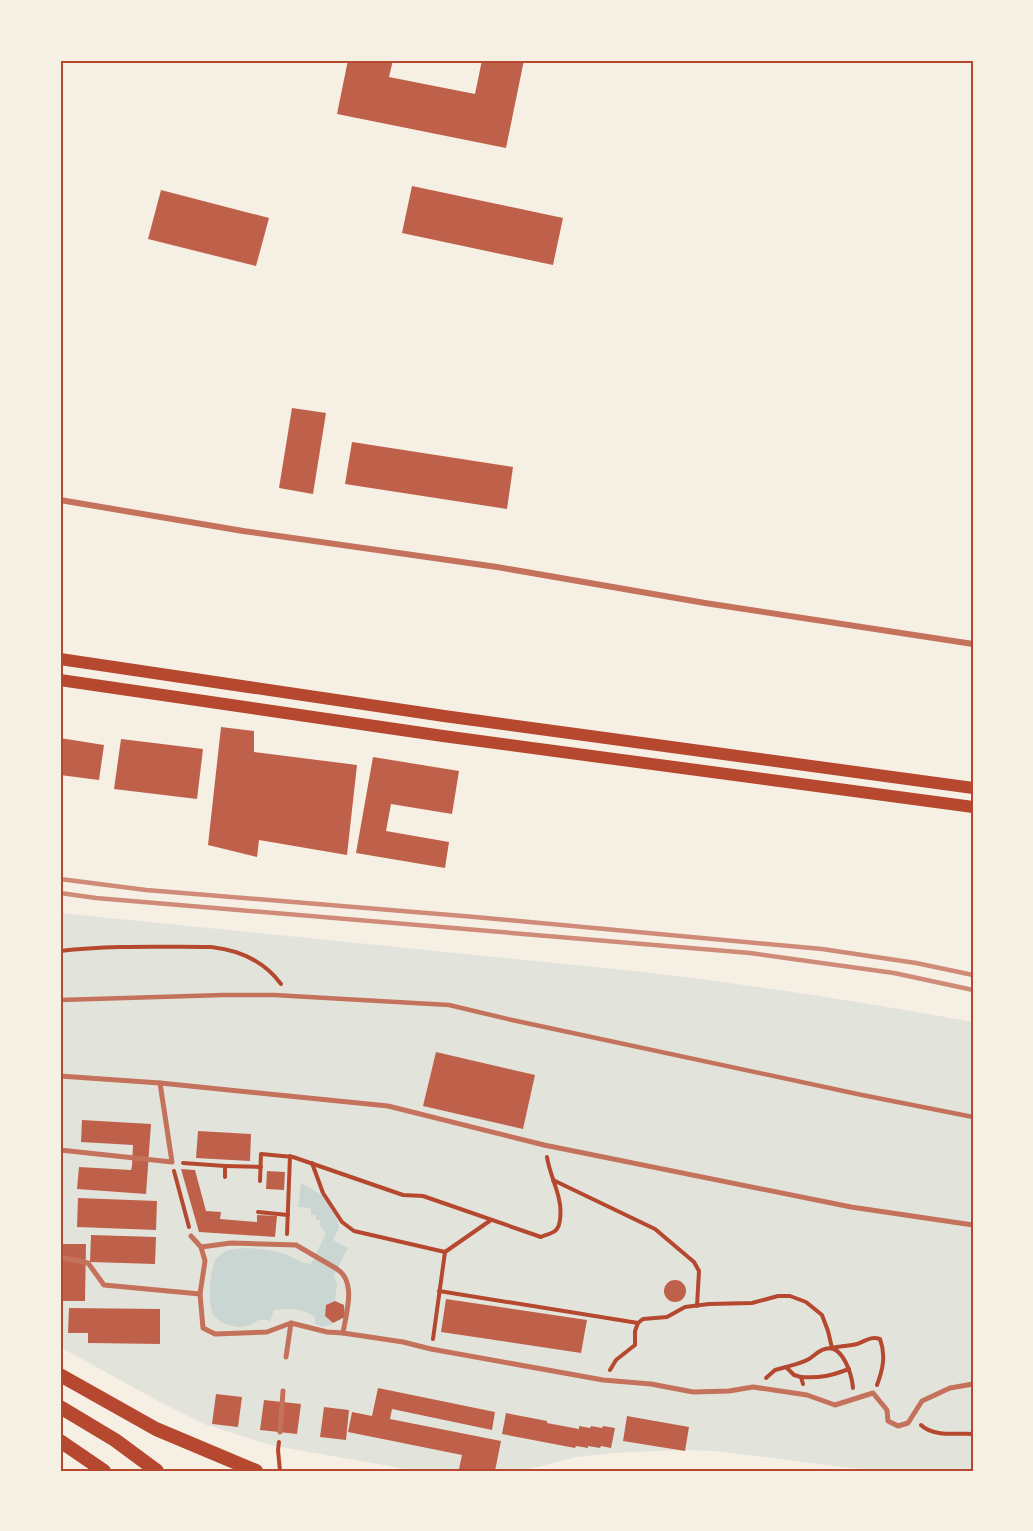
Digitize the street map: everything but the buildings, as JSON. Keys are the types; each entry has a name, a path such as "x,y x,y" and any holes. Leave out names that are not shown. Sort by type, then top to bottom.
{"main road":[{"path":"60,659 444,716 973,788"},
{"path":"60,680 443,736 973,807"},
{"path":"60,1375 156,1429 256,1471"},
{"path":"60,1407 115,1440 156,1471"},
{"path":"60,1441 104,1471"}],"street":[{"path":"60,500 243,531 496,567 705,603 973,644"},
{"path":"60,1076 160,1083 388,1106 544,1145 852,1207 973,1225"},
{"path":"60,1150 172,1162 160,1083"},
{"path":"191,1236 201,1247 205,1261 200,1294 203,1328 215,1334 267,1332 291,1323 327,1332 403,1342 603,1380 651,1384 693,1392 729,1391 753,1387 807,1395 835,1405 873,1393 886,1410 888,1421 898,1426 908,1423 922,1401 950,1388 973,1384"},
{"path":"201,1247 231,1243 296,1245 337,1269 343,1273 349,1284 343,1333"},
{"path":"60,1257 88,1263 104,1285 200,1294"},
{"path":"286,1357 291,1323"},
{"path":"280,1432 283,1391"}],"lane":[{"path":"60,1000 223,995 449,1005 524,1023 973,1117"}],"path":[{"path":"60,951 112,947 227,949 250,956 280,982 285,996"},
{"path":"260,1180 261,1154 290,1156 403,1195 423,1197 541,1237 559,1227 559,1199 544,1145"},
{"path":"287,1244 290,1156"},
{"path":"191,1236 172,1162 261,1167"},
{"path":"312,1163 323,1193 342,1222 354,1231 446,1252"},
{"path":"225,1166 225,1177"},
{"path":"553,1180 655,1229 694,1263 699,1271 697,1306"},
{"path":"258,1212 288,1215"},
{"path":"431,1349 446,1252 491,1220"},
{"path":"439,1291 638,1323"},
{"path":"603,1380 616,1360 635,1345 635,1331 638,1323 643,1319 667,1317 685,1307 752,1303 778,1296 790,1296 806,1302 822,1315 832,1348 843,1357 852,1377 853,1400"},
{"path":"786,1367 808,1360 825,1349 858,1344 867,1338 874,1337 880,1339 884,1360 876,1390 873,1393"},
{"path":"801,1377 829,1377 849,1369"},
{"path":"912,1415 925,1429 947,1435 973,1434"},
{"path":"280,1432 280,1471"}],"shaded area":[{"path":"60,913 669,975 800,993 973,1022 973,1471 876,1471 716,1451 681,1450 577,1457 517,1471 417,1471 270,1445 204,1424 60,1347"},
{"path":"301,1183 325,1197 338,1221 339,1228 333,1240 348,1248 334,1275 337,1284 335,1301 326,1305 325,1316 333,1323 327,1326 318,1325 315,1324 315,1317 310,1314 290,1309 274,1310 270,1321 260,1320 240,1327 221,1322 214,1316 210,1305 210,1289 213,1266 216,1259 223,1253 243,1248 260,1249 311,1264 326,1233 320,1226 320,1220 316,1220 316,1215 311,1214 311,1208 298,1207"}],"railway":[{"path":"60,879 146,890 822,949 916,963 973,975"},
{"path":"60,893 96,898 750,953 894,973 973,990"}]}
